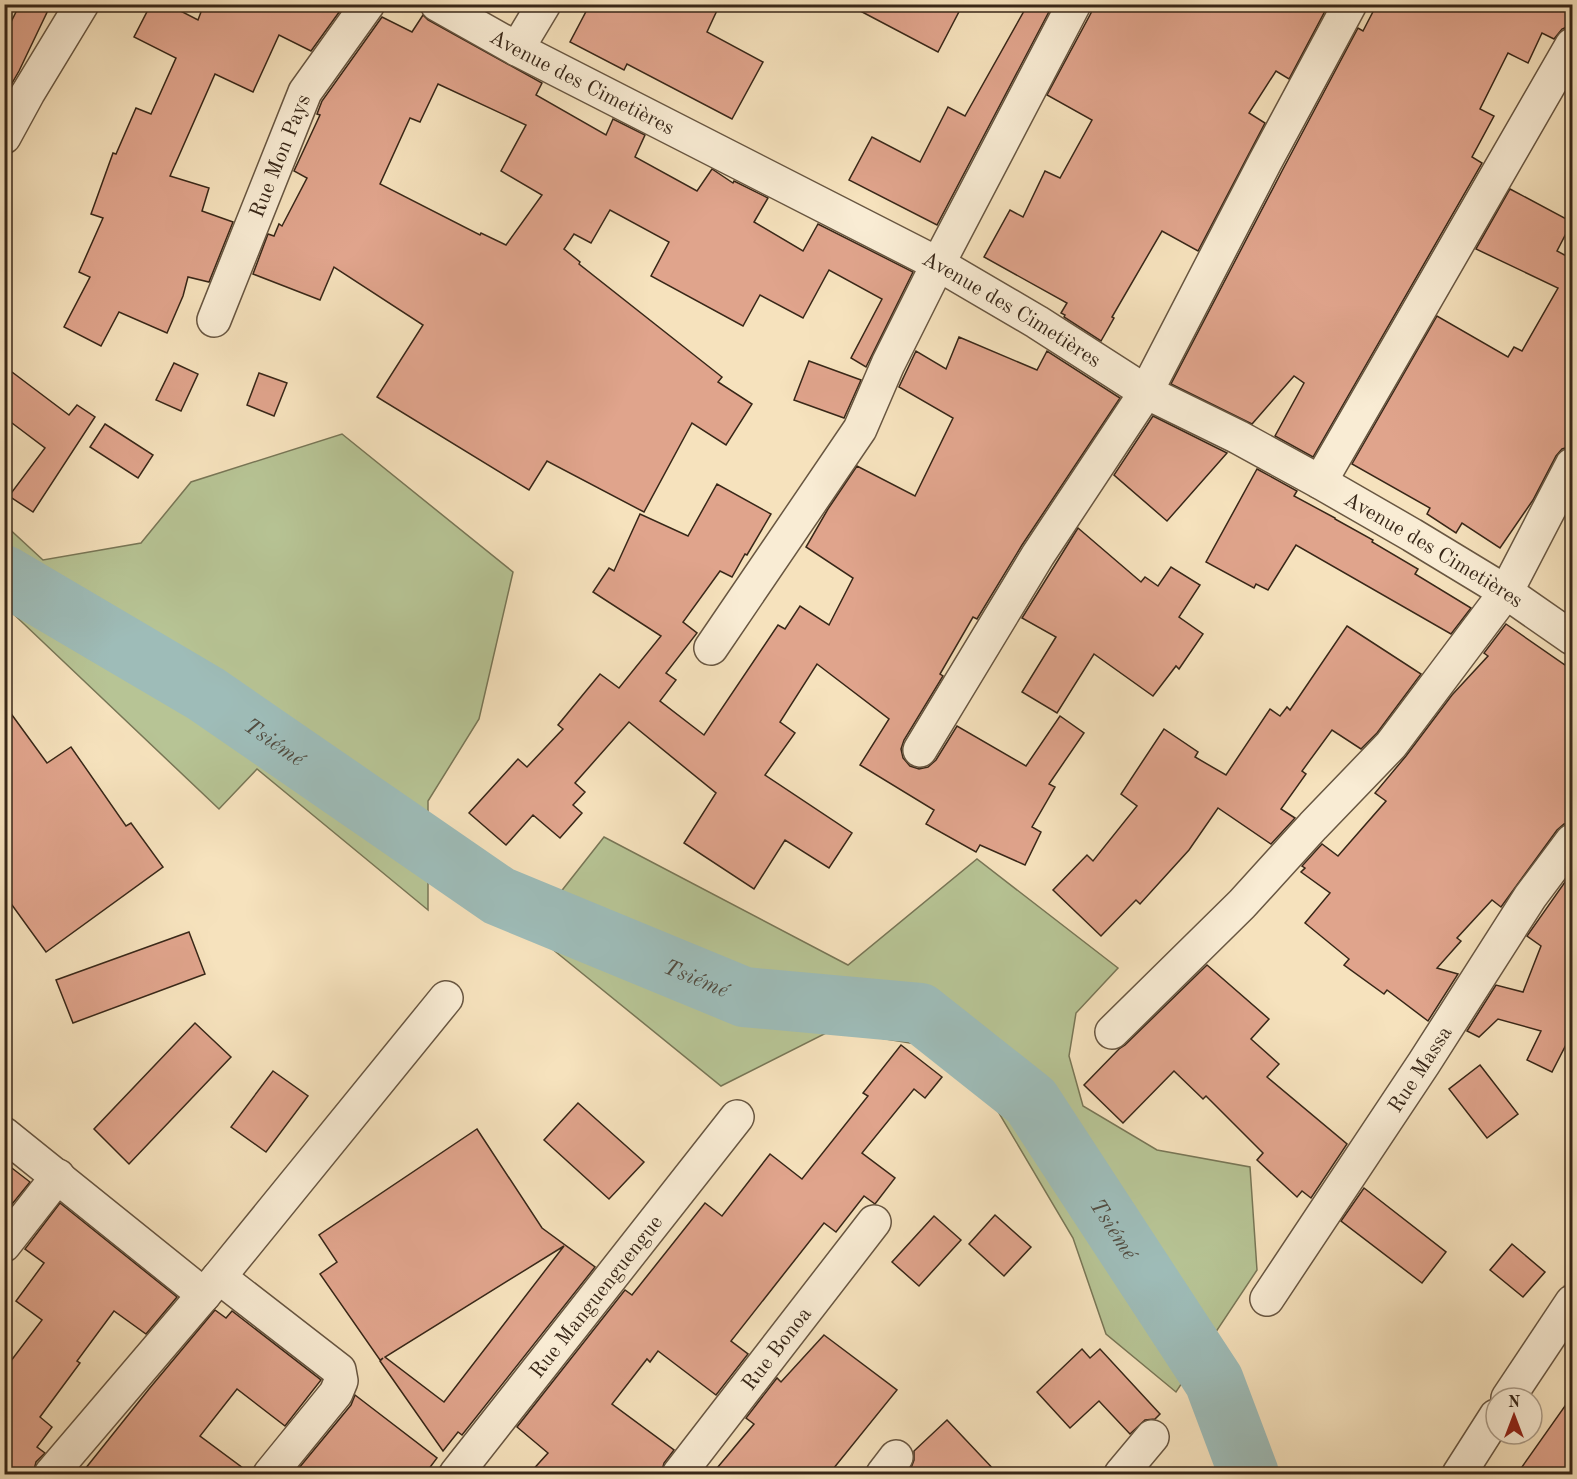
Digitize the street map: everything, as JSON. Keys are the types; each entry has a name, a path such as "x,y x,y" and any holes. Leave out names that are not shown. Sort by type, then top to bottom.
{"street":[{"path":"4,137 82,4"},
{"name":"Rue Mon Pays","path":"214,320 304,92 368,4"},
{"name":"Avenue des Cimetières","path":"437,4 516,49 938,264 1037,322 1146,392 1238,437 1320,482 1506,592 1572,638"},
{"path":"516,49 544,4"},
{"path":"711,648 860,429 888,364 938,264 1074,4"},
{"path":"920,750 1038,555 1146,392 1350,4"},
{"path":"1320,482 1572,45"},
{"path":"1112,1032 1242,904 1313,826 1391,746 1506,592 1572,465"},
{"name":"Rue Massa","path":"1267,1299 1424,1063 1530,897 1572,841"},
{"path":"51,1474 211,1286 446,998"},
{"name":"Rue Manguenguengue","path":"456,1474 737,1117"},
{"path":"4,1134 58,1176 211,1286 339,1370 341,1381 336,1393 270,1474"},
{"path":"4,1245 58,1176"},
{"name":"Rue Bonoa","path":"679,1474 874,1222"},
{"path":"1516,1386 1572,1302"},
{"path":"1459,1474 1484,1435"},
{"path":"1122,1474 1152,1437"}],"green space":[{"path":"342,434 513,572 479,719 428,801 428,910 257,769 219,809 5,606 5,525 43,560 141,543 191,482"},
{"path":"604,837 848,965 977,859 1118,968 1076,1013 1069,1056 1083,1106 1157,1150 1250,1167 1257,1270 1176,1392 1106,1334 1073,1238 996,1108 922,1045 832,1030 721,1086 530,931"}],"building":[{"path":"20,4 51,4 4,97 4,36"},
{"path":"151,4 167,4 198,20 204,4 345,4 311,51 279,35 253,92 215,74 170,176 209,188 202,211 233,222 209,282 188,277 183,296 167,333 119,312 101,346 64,327 90,277 79,272 103,218 91,214 113,153 116,154 136,108 151,114 176,58 134,37"},
{"path":"590,4 720,4 707,32 763,62 732,119 627,64 624,70 570,42"},
{"path":"847,4 963,4 938,52"},
{"path":"1028,4 1053,4 937,225 849,180 872,137 920,162 948,107 965,116"},
{"path":"1093,4 1311,4 1325,11 1289,79 1276,71 1249,113 1265,123 1198,251 1162,231 1112,317 1114,318 1101,341 1064,317 1065,315 1061,313 1067,303 984,257 1010,210 1023,217 1045,171 1060,178 1092,120 1047,95 1091,13"},
{"path":"1377,4 1556,4 1572,13 1572,17 1567,27 1562,29 1554,39 1542,33 1528,63 1508,53 1480,109 1494,116 1472,157 1482,163 1313,457 1275,436 1304,383 1294,376 1252,424 1171,384 1358,28 1363,31"},
{"path":"423,15 428,20 542,83 536,95 606,135 613,119 645,135 635,157 697,191 712,169 733,183 734,181 768,198 754,222 803,251 818,224 913,272 866,367 851,358 882,299 829,270 803,318 760,295 743,326 651,276 669,242 610,210 591,243 574,234 564,249 580,262 579,264 722,377 718,382 752,404 726,445 692,423 644,512 547,461 529,490 377,397 423,325 334,267 320,300 253,274 268,234 274,236 279,224 282,226 307,178 294,171 320,115 317,114 322,101 382,17 412,32","holes":["438,84 526,125 501,171 542,195 506,245 481,233 480,235 380,184 410,118 420,122"]},
{"path":"1510,189 1572,222 1557,251 1572,259 1572,446 1562,449 1556,456 1533,500 1500,548 1462,523 1456,533 1427,514 1430,508 1352,464 1437,316 1508,357 1514,347 1522,351 1558,288 1476,249"},
{"path":"959,337 1037,370 1047,351 1120,398 1022,545 977,619 973,617 940,674 943,676 904,740 901,749 903,758 910,766 919,769 928,767 936,760 957,726 1026,766 1060,716 1084,733 1049,784 1055,787 1032,827 1041,832 1025,865 980,845 976,852 926,824 934,810 860,765 889,719 817,664 780,722 795,733 765,775 852,833 829,868 785,840 754,889 684,843 716,793 629,722 575,783 585,792 573,805 582,813 560,838 533,815 506,845 469,813 518,759 527,767 563,729 558,725 600,674 619,688 661,636 593,592 609,568 614,571 640,514 688,536 717,484 771,514 732,577 720,571 683,622 697,633 666,673 676,680 660,701 704,735 778,625 785,629 800,606 829,625 853,578 806,547 857,466 915,496 953,418 899,387 916,351 946,369"},
{"path":"809,361 861,380 844,418 794,400"},
{"path":"174,363 198,374 181,411 156,400"},
{"path":"4,366 69,415 77,405 95,417 33,512 9,496 45,448 4,417"},
{"path":"259,373 287,383 274,416 247,405"},
{"path":"1153,416 1227,453 1167,521 1114,475"},
{"path":"105,424 153,455 138,478 90,447"},
{"path":"1257,469 1297,491 1294,496 1373,540 1372,542 1418,569 1415,574 1471,608 1451,634 1296,545 1268,590 1256,584 1254,588 1206,562"},
{"path":"1078,528 1141,582 1145,577 1158,586 1171,567 1200,585 1179,617 1203,634 1179,669 1176,666 1153,696 1094,654 1057,713 1022,692 1056,637 1022,618"},
{"path":"1506,624 1572,670 1572,823 1564,824 1557,830 1501,907 1492,900 1457,938 1461,941 1437,968 1458,974 1428,1021 1387,990 1384,994 1344,965 1349,959 1305,923 1330,893 1301,872 1305,868 1302,866 1322,844 1338,856 1386,801 1375,793 1452,695 1488,656 1484,653"},
{"path":"1347,626 1421,674 1377,733 1361,749 1332,730 1302,771 1306,774 1281,809 1295,818 1271,844 1218,808 1189,850 1140,904 1136,900 1101,936 1053,890 1087,855 1093,861 1137,806 1121,794 1164,729 1198,752 1195,757 1226,775 1270,709 1280,716 1287,707 1290,710"},
{"path":"4,704 47,763 71,747 126,826 131,823 163,867 46,952 4,894"},
{"path":"1572,872 1572,1033 1552,1072 1527,1060 1541,1031 1498,1019 1479,1037 1467,1031 1496,985 1523,992 1541,946 1527,936"},
{"path":"189,932 205,974 73,1023 56,980"},
{"path":"1207,965 1269,1019 1251,1039 1279,1064 1267,1077 1347,1144 1311,1198 1302,1191 1297,1197 1257,1160 1263,1153 1206,1096 1203,1099 1174,1071 1123,1123 1084,1085"},
{"path":"195,1023 231,1057 129,1164 94,1129"},
{"path":"901,1045 942,1077 925,1098 914,1089 862,1153 895,1178 875,1204 864,1196 836,1232 824,1223 731,1341 748,1354 716,1395 658,1351 650,1362 647,1359 612,1404 674,1450 664,1463 661,1474 529,1474 548,1453 517,1427 625,1290 632,1295 705,1203 722,1216 770,1154 802,1179 868,1096 863,1093"},
{"path":"1480,1065 1518,1114 1487,1138 1449,1089"},
{"path":"273,1071 308,1096 266,1152 231,1127"},
{"path":"578,1103 644,1162 609,1199 544,1140"},
{"path":"477,1129 542,1228 595,1267 462,1435 458,1432 443,1451 380,1361 383,1358 380,1360 320,1274 337,1262 319,1235","holes":["564,1246 444,1402 385,1357"]},
{"path":"4,1162 30,1182 4,1214"},
{"path":"1364,1188 1446,1252 1422,1283 1341,1221"},
{"path":"60,1203 177,1297 146,1334 114,1311 77,1361 80,1363 40,1417 52,1427 37,1447 45,1453 36,1462 33,1474 4,1474 4,1370 42,1320 16,1301 44,1263 25,1249"},
{"path":"995,1215 1031,1247 1004,1276 969,1244"},
{"path":"934,1216 961,1240 919,1286 892,1262"},
{"path":"1512,1244 1545,1272 1523,1297 1490,1270"},
{"path":"215,1310 226,1318 232,1311 321,1380 285,1426 237,1389 200,1436 251,1474 81,1474 149,1389"},
{"path":"824,1335 897,1390 829,1474 712,1474 754,1424 746,1418 777,1378 781,1382"},
{"path":"1082,1349 1090,1358 1100,1349 1160,1414 1155,1419 1145,1420 1130,1434 1099,1401 1070,1428 1037,1392"},
{"path":"355,1395 437,1458 425,1474 294,1474 351,1405"},
{"path":"1572,1396 1572,1474 1517,1474 1537,1446 1544,1446 1544,1436"},
{"path":"947,1420 998,1474 917,1474 911,1468 914,1451"}],"waterway":[{"name":"Tsiémé","path":"4,575 206,694 499,896 744,997 920,1013 1031,1101 1214,1381 1249,1474"}]}
